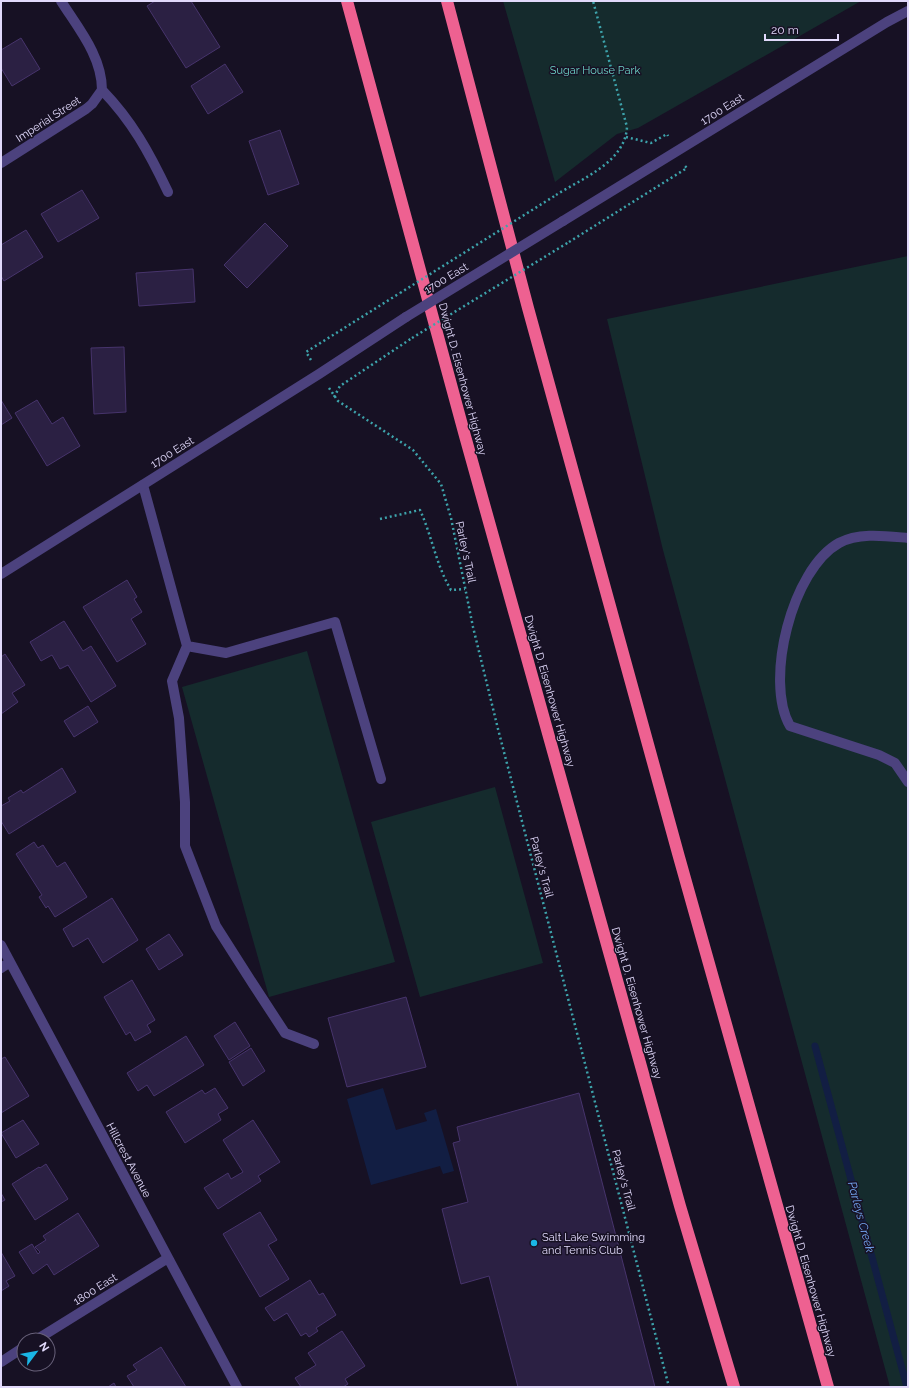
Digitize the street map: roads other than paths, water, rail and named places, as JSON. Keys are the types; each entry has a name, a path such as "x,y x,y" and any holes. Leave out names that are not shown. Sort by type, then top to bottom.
{"highway":[{"name":"Dwight D. Eisenhower Highway","path":"347,1 465,436 678,1198 734,1387"},
{"name":"Dwight D. Eisenhower Highway","path":"447,1 532,323 678,857 828,1387"}],"street":[{"path":"61,1 97,60 100,70 102,90 122,111 151,157 168,192"},
{"name":"1700 East","path":"1,574 406,317 880,26 908,11"},
{"name":"Imperial Street","path":"1,163 86,109 92,104 102,90"},
{"path":"143,485 187,646 172,681 179,718 185,802 185,846 216,926 253,984 285,1033 314,1044"},
{"path":"908,538 878,535 852,538 839,543 818,562 810,573 789,618 779,689 785,718 790,726 879,755 894,763 908,782"},
{"path":"187,646 226,653 334,622 381,779"},
{"name":"Hillcrest Avenue","path":"1,944 237,1387"},
{"path":"1,968 10,962"},
{"name":"1800 East","path":"49,1332 168,1258"},
{"path":"1,1362 16,1352"}],"water":[{"path":"383,1088 396,1130 427,1121 424,1113 436,1109 454,1171 443,1174 440,1166 371,1185 347,1099"}],"waterway":[{"name":"Parleys Creek","path":"815,1046 907,1387"}],"place":[{"name":"Salt Lake Swimming and Tennis Club","path":"534,1243"}],"park label":[{"name":"Sugar House Park","path":"595,70"}]}
